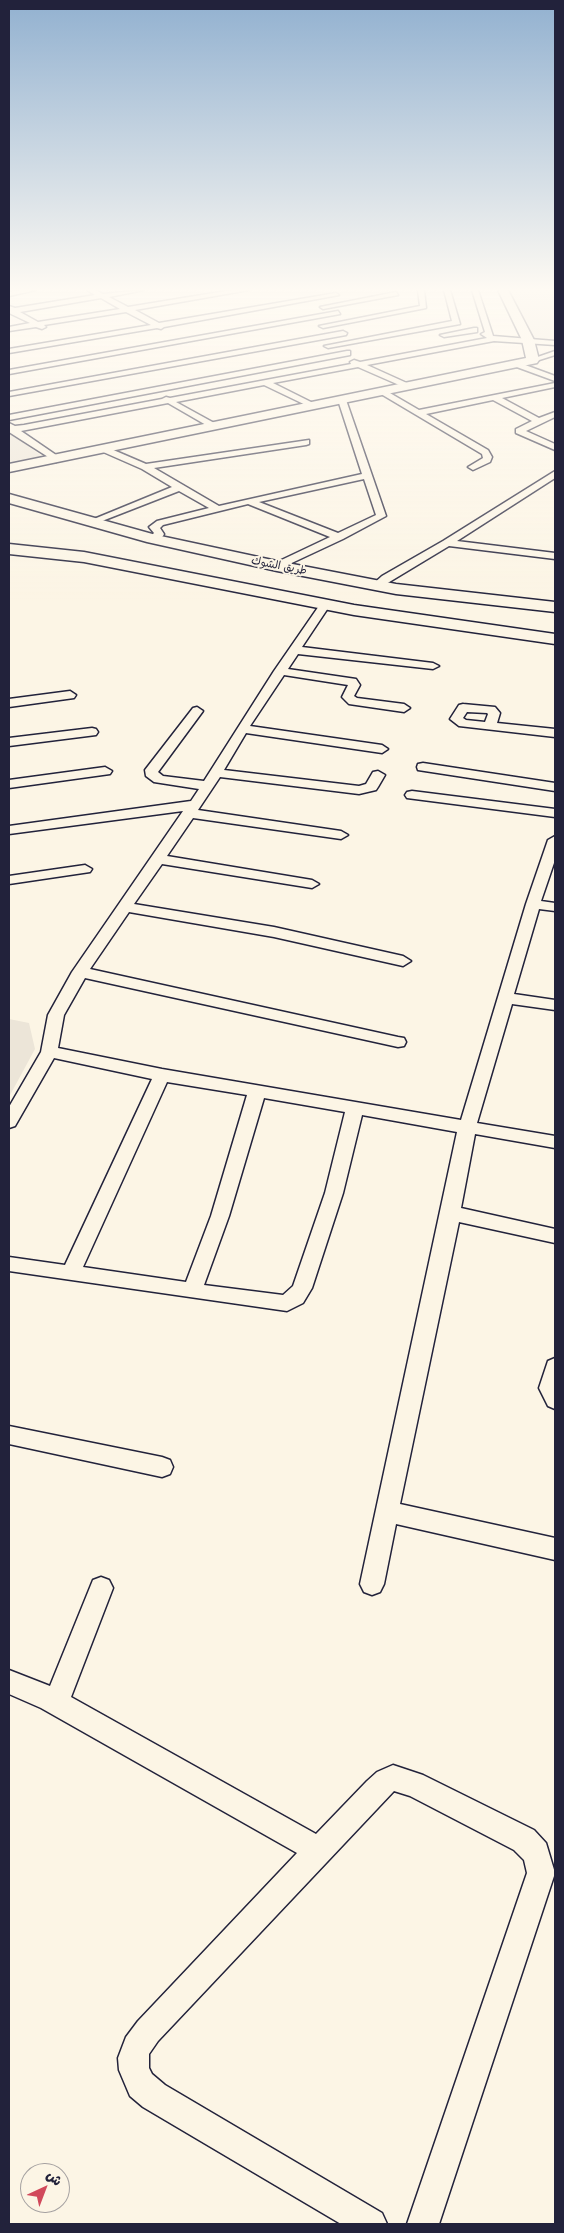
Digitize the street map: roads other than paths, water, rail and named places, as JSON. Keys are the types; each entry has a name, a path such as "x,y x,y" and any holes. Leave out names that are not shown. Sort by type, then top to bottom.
{"main road":[{"path":"9,468 370,394"},
{"name":"طريق الشوك","path":"9,498 153,539 277,566 378,584 555,607"},
{"path":"10,551 100,560 325,605 555,639"}],"street":[{"path":"9,418 135,394"},
{"path":"158,394 213,426"},
{"path":"10,428 204,394"},
{"path":"289,394 312,406"},
{"path":"384,394 485,452 488,457 487,460 473,467"},
{"path":"418,413 508,394"},
{"path":"494,397 538,421"},
{"path":"277,566 381,516 342,400"},
{"path":"555,414 519,431 555,446"},
{"path":"10,428 56,458"},
{"path":"145,467 306,442"},
{"path":"104,449 145,467 218,509"},
{"path":"378,584 448,543 555,474"},
{"path":"153,539 159,534 154,528 156,525 249,501 368,476"},
{"path":"99,519 180,487"},
{"path":"249,501 339,537"},
{"path":"448,543 555,556"},
{"path":"378,584 555,603"},
{"path":"9,1122 50,1052 56,1015 80,972 208,786 242,729 325,605"},
{"path":"295,650 433,666"},
{"path":"280,671 352,682 354,685 348,697 353,701 404,708"},
{"path":"9,703 70,695"},
{"path":"197,711 151,770 151,773 159,779 208,786"},
{"path":"490,726 555,733"},
{"path":"242,729 382,749"},
{"path":"9,742 92,732"},
{"path":"423,768 555,787"},
{"path":"9,784 105,771"},
{"path":"216,774 360,790 371,787 378,775"},
{"path":"412,795 555,813"},
{"path":"9,830 191,809 341,834"},
{"path":"372,1584 451,1213 467,1128 533,904 555,840"},
{"path":"158,860 312,884"},
{"path":"9,880 84,869"},
{"path":"533,904 555,907"},
{"path":"126,907 274,932 403,961"},
{"path":"80,972 398,1042"},
{"path":"506,998 555,1005"},
{"path":"50,1052 162,1075 467,1128 554,1137"},
{"path":"71,1273 162,1075"},
{"path":"192,1291 220,1216 257,1091"},
{"path":"9,1264 276,1303 287,1303 302,1288 334,1193 355,1109"},
{"path":"451,1213 555,1236"},
{"path":"555,1367 550,1388 555,1400"},
{"path":"9,1435 162,1467"},
{"path":"388,1512 555,1549"},
{"path":"56,1702 101,1588"},
{"path":"9,1682 56,1702 318,1850"},
{"path":"371,2224 154,2096 141,2085 134,2070 133,2058 136,2047 148,2031 318,1850 381,1786 393,1778 414,1784 524,1840 539,1859 541,1873 540,1882 423,2224"}]}
